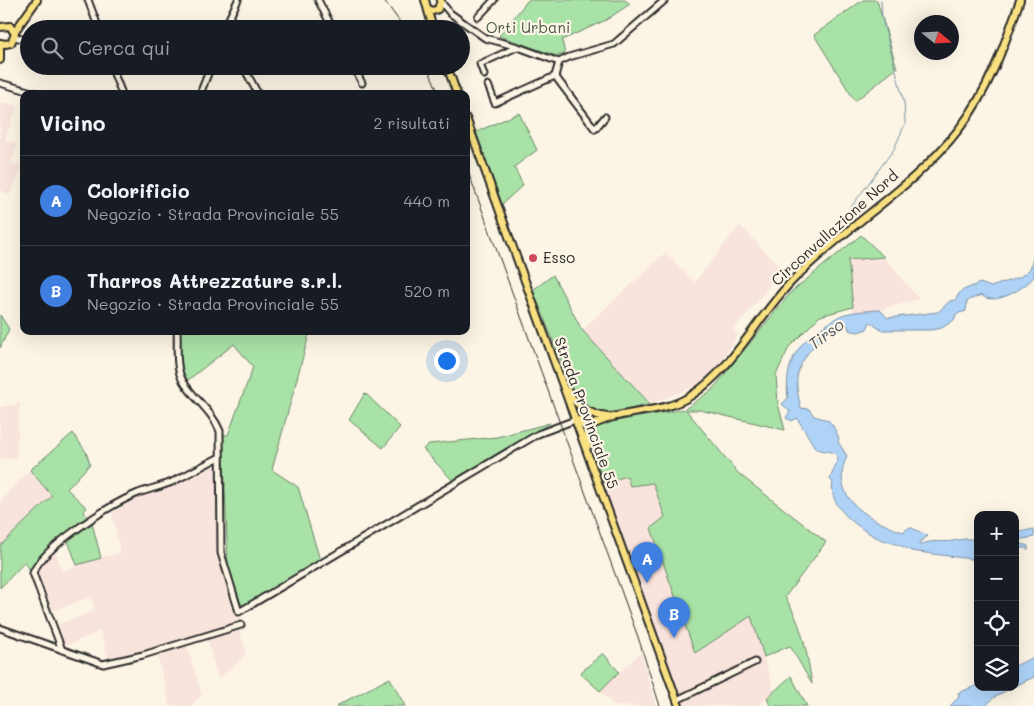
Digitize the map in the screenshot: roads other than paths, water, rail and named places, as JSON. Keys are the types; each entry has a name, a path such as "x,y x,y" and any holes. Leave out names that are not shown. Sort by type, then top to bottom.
{"main road":[{"path":"21,20 37,0"},
{"path":"424,0 436,6 433,20"},
{"name":"Circonvallazione Nord","path":"576,422 591,425 613,417 667,406 692,396 701,388 722,368 769,306 794,278 940,155 976,103 994,67 1020,0"},
{"path":"1,57 2,43 20,21"},
{"path":"0,26 13,31"},
{"path":"451,75 456,90"},
{"name":"Strada Provinciale 55","path":"470,128 678,703"},
{"path":"558,372 576,402 592,413"},
{"path":"576,422 584,415 592,413"},
{"name":"Circonvallazione Nord","path":"592,413 613,417"},
{"path":"590,460 587,438 591,425"}],"street":[{"path":"88,0 96,20"},
{"path":"228,20 238,0"},
{"path":"318,0 328,20"},
{"path":"478,17 494,0"},
{"path":"488,85 495,103 555,76 559,62 569,57 614,44 665,0"},
{"path":"436,6 460,20"},
{"path":"470,27 485,38 518,46 559,62"},
{"path":"13,31 20,35"},
{"path":"484,75 480,64 518,46"},
{"path":"115,75 120,90"},
{"path":"202,90 207,75"},
{"path":"248,75 256,90"},
{"path":"358,75 362,83"},
{"path":"555,76 596,128 605,118"},
{"path":"0,83 25,90"},
{"path":"177,335 183,381 216,420 220,431 221,553 239,612 538,434 576,422"},
{"path":"62,650 33,572 36,564 60,542 100,514 135,495 172,482 220,457"},
{"path":"0,628 103,664 143,655 241,625"},
{"path":"678,703 755,662"}],"water":[{"name":"Tirso","path":"1034,255 1034,277 1023,287 1001,298 987,298 981,295 967,301 966,311 956,314 954,320 942,328 930,330 881,330 870,322 867,329 858,332 849,330 848,325 831,331 808,352 797,378 801,408 809,409 814,416 828,420 833,426 839,438 838,442 847,456 843,471 843,484 847,495 855,505 865,514 890,527 903,532 910,527 928,536 918,543 920,545 933,542 974,539 974,559 911,551 867,532 845,514 834,499 833,483 830,479 838,459 835,453 816,449 797,418 792,421 786,418 790,411 782,404 788,398 788,375 800,347 816,332 840,316 856,312 880,310 888,318 938,312 950,301 955,300 961,291 980,283 991,287 1020,277 1030,269"},
{"path":"1034,529 1034,537 1019,540 1019,532"},
{"path":"1019,543 1028,546 1028,550 1019,548"},
{"path":"1034,657 1034,677 1019,684 1019,664"},
{"path":"974,687 974,691 1006,691 993,698 986,706 950,706 959,697 958,693"}],"waterway":[{"path":"840,222 894,149 905,124 904,102 882,18 881,0"}],"railway":[{"path":"384,0 398,20"},
{"path":"431,75 437,90"},
{"path":"470,177 638,637 660,706"}],"place":[{"name":"Esso","path":"533,258"},
{"name":"Colorificio","path":"647,583"},
{"name":"Tharros Attrezzature s.r.l.","path":"674,638"}],"park label":[{"name":"Orti Urbani","path":"528,28"}]}
